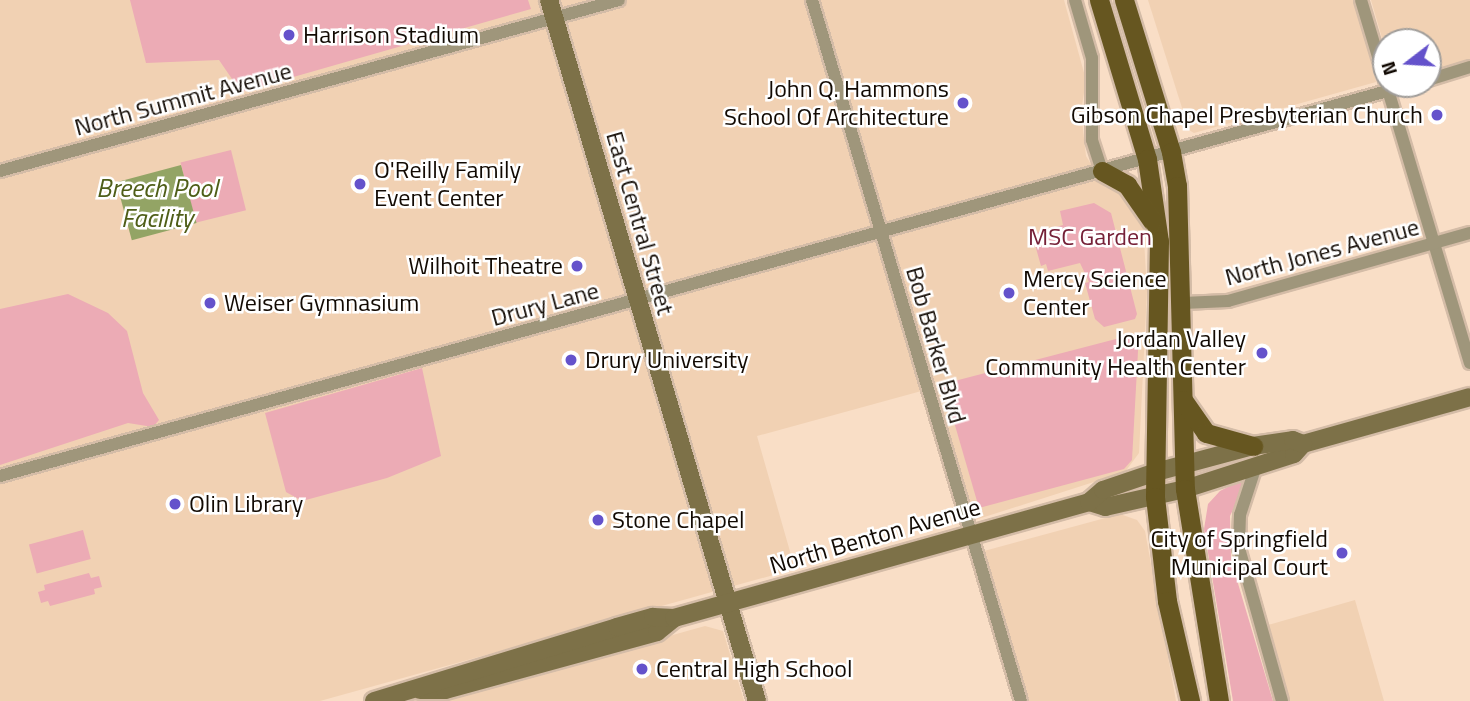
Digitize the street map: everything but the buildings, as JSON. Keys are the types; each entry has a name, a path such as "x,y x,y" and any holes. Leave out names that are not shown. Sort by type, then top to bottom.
{"main road":[{"name":"East Central Street","path":"549,0 757,701"},
{"path":"1099,0 1147,159 1158,241 1155,497 1167,601 1190,701"},
{"path":"1124,0 1171,152 1183,303 1180,392 1185,489 1219,701"},
{"path":"1102,172 1127,185 1148,210 1158,241"},
{"path":"1180,392 1188,412 1206,433 1253,446"},
{"name":"North Benton Avenue","path":"1089,502 1105,507 1185,489 1255,469 1294,454 1303,444 1470,397"},
{"name":"North Benton Avenue","path":"374,701 415,690 443,677 617,627 653,617 674,618 1089,502 1103,490 1156,472 1253,446 1293,440 1303,444"}],"street":[{"name":"North Summit Avenue","path":"0,171 619,0"},
{"name":"Bob Barker Blvd","path":"812,0 1021,701"},
{"path":"1075,0 1092,58 1092,140 1102,172"},
{"path":"1361,0 1372,37"},
{"path":"1442,76 1470,67"},
{"name":"Drury Lane","path":"0,476 1372,96"},
{"path":"1390,98 1470,363"},
{"name":"North Jones Avenue","path":"1183,303 1228,301 1470,233"},
{"path":"1255,469 1239,526 1241,559 1282,701"}],"shaded area":[{"name":"Drury University","path":"0,0 1064,0 1086,80 1081,112 1086,156 1105,187 1124,193 1143,223 1147,291 1139,453 1125,472 975,520 936,387 757,436 795,569 320,701 0,701"},
{"path":"1148,0 1355,0 1372,66 1372,83 1194,133 1189,130"},
{"path":"1371,0 1470,0 1470,60 1442,68 1442,28 1379,28"},
{"path":"1120,514 1137,520 1145,531 1176,701 1029,701 984,551"},
{"path":"1355,600 1384,701 1290,701 1268,625"},
{"name":"Central High School","path":"705,626 723,631 744,701 436,701"}],"green space":[{"name":"Harrison Stadium","path":"130,0 528,0 531,9 241,92 219,60 146,63"},
{"path":"231,150 246,210 196,223 181,163"},
{"name":"MSC Garden","path":"1094,203 1111,213 1137,314 1135,319 1104,327 1095,319 1085,283 1089,282 1080,263 1048,271 1046,264 1041,266 1032,234 1063,225 1060,211"},
{"path":"68,294 108,313 127,331 143,393 159,420 153,427 128,423 0,465 0,309"},
{"path":"1139,333 1132,460 1124,469 979,508 943,384"},
{"path":"422,368 441,456 387,478 302,501 286,492 265,413"},
{"path":"1241,480 1247,480 1230,516 1231,560 1273,701 1233,701 1204,529 1208,504 1220,491"},
{"path":"83,530 91,559 37,573 29,544"},
{"path":"89,573 91,578 99,576 102,587 94,589 95,594 50,606 48,601 41,603 38,592 45,590 44,585"}],"water":[{"name":"Breech Pool Facility","path":"181,165 197,223 132,240 116,182"}],"place":[{"name":"Harrison Stadium","path":"289,35"},
{"name":"John Q. Hammons School Of Architecture","path":"963,103"},
{"name":"Gibson Chapel Presbyterian Church","path":"1437,115"},
{"name":"O'Reilly Family Event Center","path":"360,184"},
{"name":"Wilhoit Theatre","path":"577,266"},
{"name":"Mercy Science Center","path":"1009,293"},
{"name":"Weiser Gymnasium","path":"210,303"},
{"name":"Jordan Valley Community Health Center","path":"1262,353"},
{"name":"Drury University","path":"571,360"},
{"name":"Olin Library","path":"175,504"},
{"name":"Stone Chapel","path":"598,520"},
{"name":"City of Springfield Municipal Court","path":"1342,553"},
{"name":"Central High School","path":"642,669"}]}
